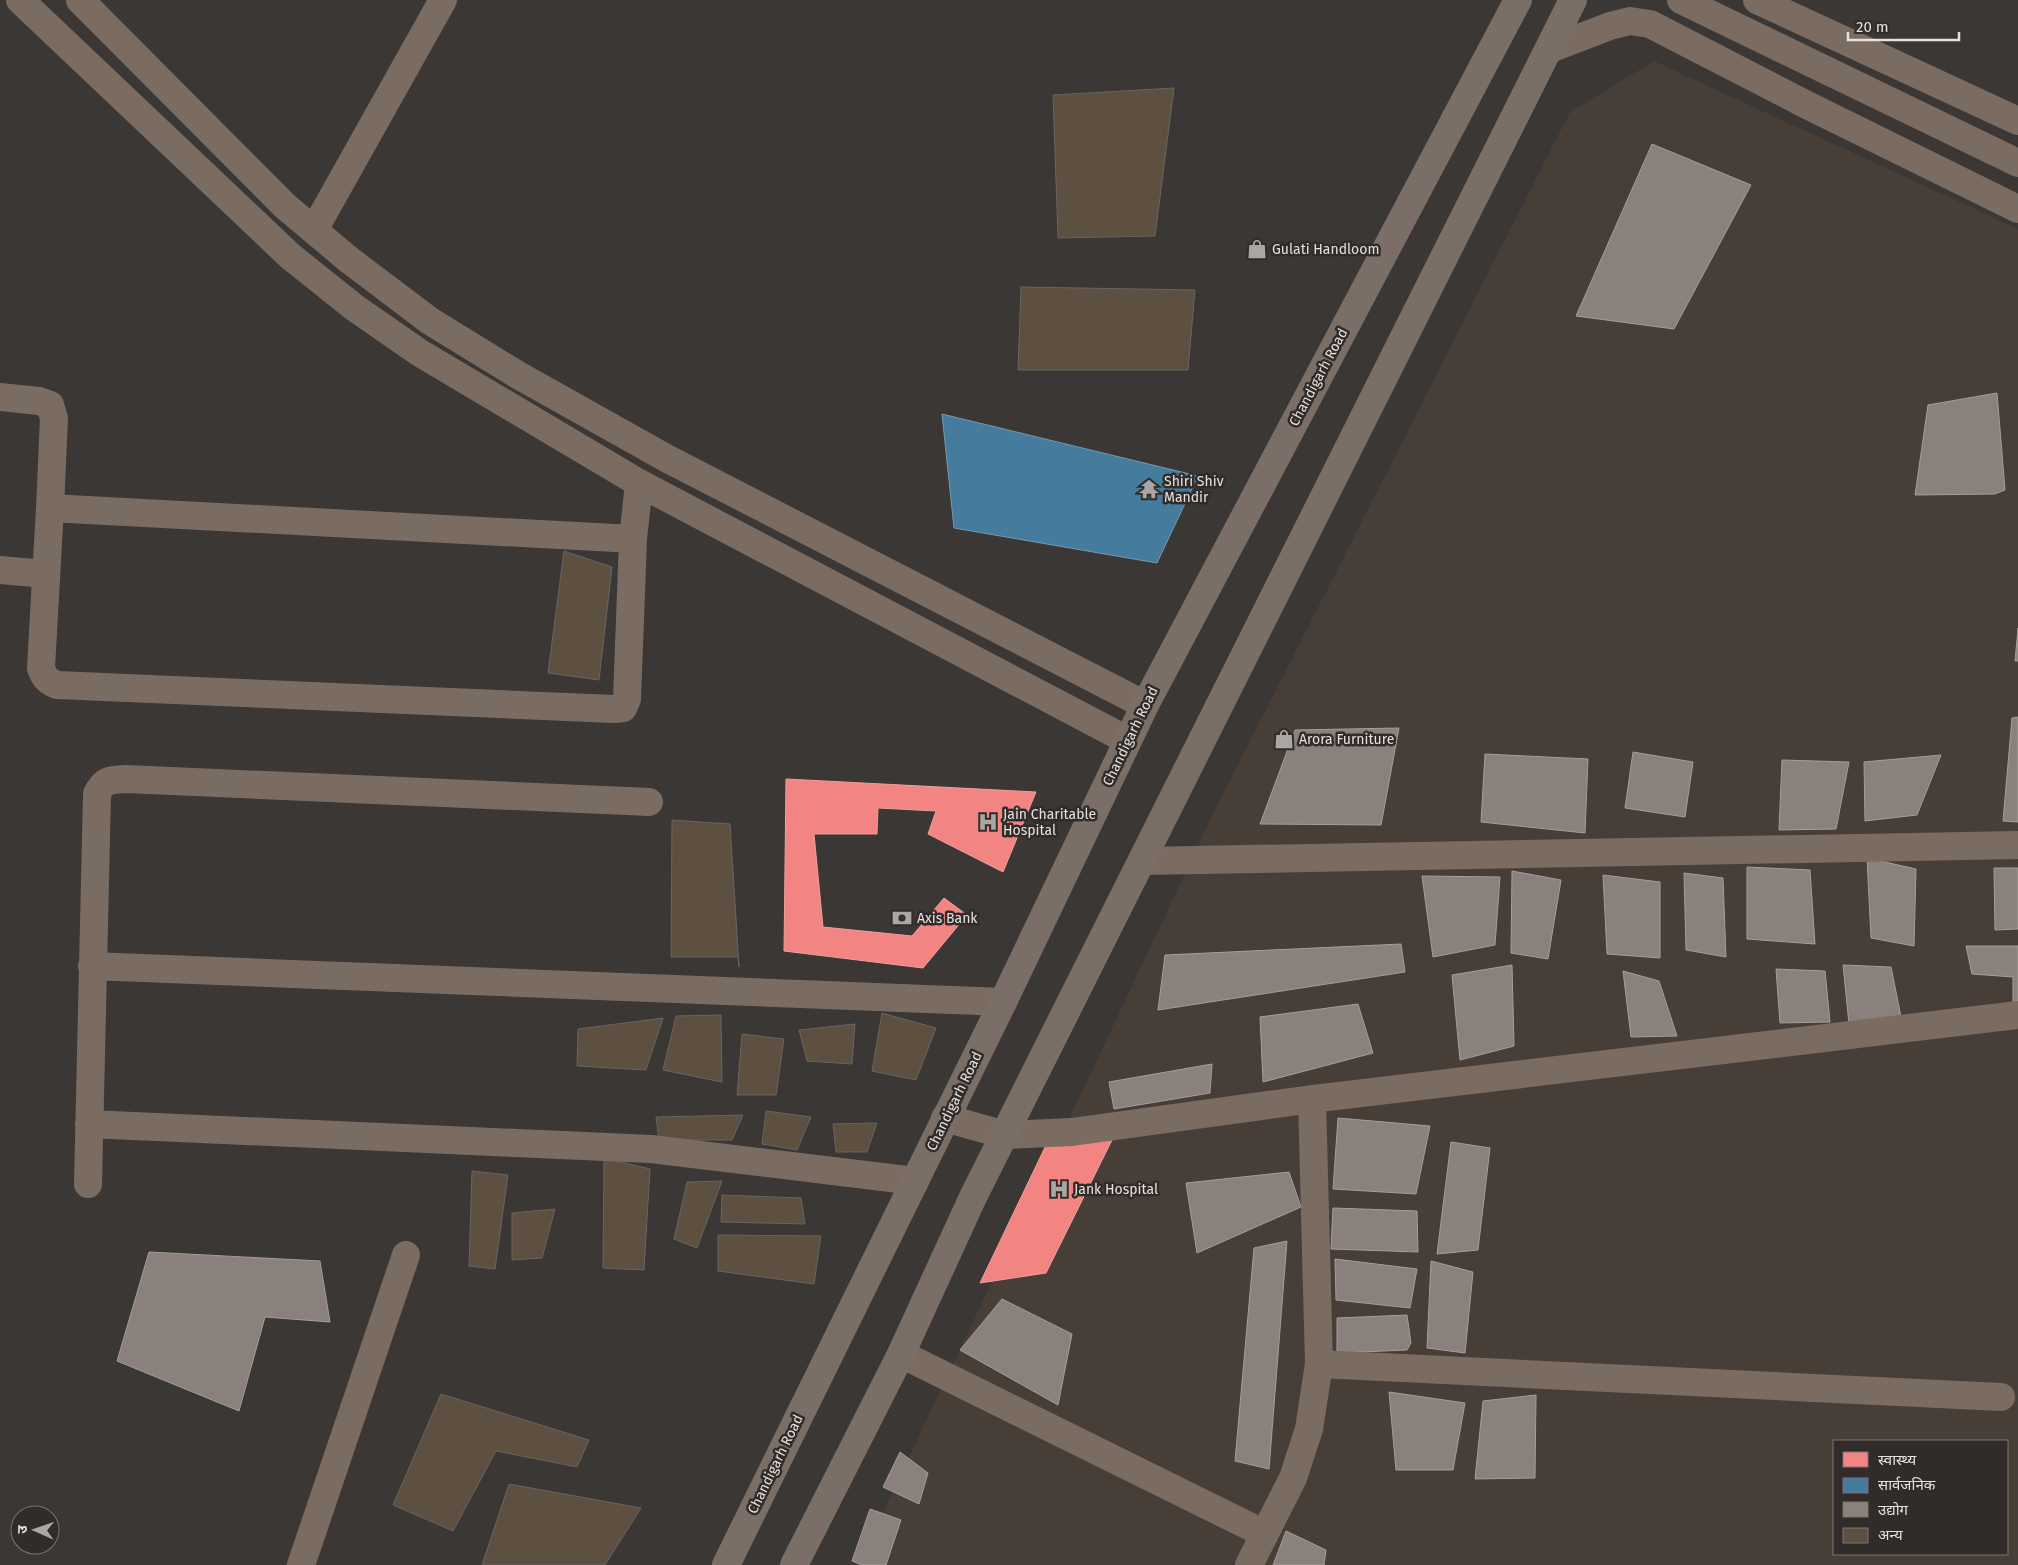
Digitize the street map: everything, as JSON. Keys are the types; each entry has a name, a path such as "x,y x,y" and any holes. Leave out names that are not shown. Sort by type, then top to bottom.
{"main road":[{"name":"Chandigarh Road","path":"726,1565 915,1181 1144,705 1518,0"},
{"path":"794,1565 901,1354 974,1197 1573,0"}],"street":[{"path":"20,0 276,243 355,308 420,353 639,484 1127,740"},
{"path":"80,0 285,206 348,259 430,321 518,375 666,458 1144,705"},
{"path":"314,230 443,0"},
{"path":"1681,0 2018,164"},
{"path":"1757,0 2018,121"},
{"path":"1550,49 1610,26 1630,21 1650,24 2018,209"},
{"path":"0,397 39,401 50,405 54,418 41,668 43,676 49,682 57,685 623,708 627,699 633,539 639,484"},
{"path":"50,508 633,539"},
{"path":"0,570 45,574"},
{"path":"88,1184 97,794 101,785 109,780 649,802"},
{"path":"1142,861 2018,845"},
{"path":"92,966 1002,1002"},
{"path":"945,1118 1005,1135 1072,1132 1312,1099 2018,1015"},
{"path":"1249,1565 1293,1478 1310,1429 1319,1364 1312,1099"},
{"path":"89,1124 652,1149 915,1181"},
{"path":"301,1565 406,1255"},
{"path":"901,1354 1265,1534"},
{"path":"1319,1364 2001,1397"}],"shaded area":[{"path":"1654,61 2018,229 2018,1565 858,1565 1216,808 1570,112"}],"building: स्वास्थ्य":[{"path":"786,779 1036,792 1003,872 928,834 936,811 878,808 877,834 814,834 823,927 912,936 944,898 967,915 923,968 784,951"},
{"path":"1117,1130 1046,1273 980,1283 1048,1141"}],"building: सार्वजनिक":[{"path":"942,414 1198,476 1157,563 954,528"}],"building: उद्योग":[{"path":"1652,144 1751,185 1674,329 1576,316"},
{"path":"1997,393 2005,490 1995,494 1915,495 1928,405"},
{"path":"2018,628 2018,661 2015,661"},
{"path":"2018,717 2018,822 2003,821 2012,718"},
{"path":"1399,728 1381,825 1260,824 1295,730"},
{"path":"1633,752 1693,762 1685,817 1625,808"},
{"path":"1485,754 1588,759 1585,833 1481,822"},
{"path":"1941,755 1917,815 1865,821 1864,762"},
{"path":"1782,760 1849,762 1836,829 1779,830"},
{"path":"1867,858 1916,869 1914,946 1871,938"},
{"path":"1747,867 1810,870 1815,944 1747,939"},
{"path":"1994,868 2018,868 2018,929 1995,930"},
{"path":"1512,871 1561,880 1548,959 1511,953"},
{"path":"1684,873 1723,878 1726,957 1686,950"},
{"path":"1603,875 1660,882 1660,958 1607,954"},
{"path":"1422,876 1500,877 1495,945 1433,957"},
{"path":"1401,944 1405,972 1158,1010 1165,955"},
{"path":"1966,946 2018,946 2018,1005 2013,1007 2013,977 1972,974"},
{"path":"1512,965 1514,1046 1460,1060 1452,975"},
{"path":"1843,965 1891,967 1901,1017 1849,1024"},
{"path":"1776,969 1825,971 1830,1022 1780,1023"},
{"path":"1623,971 1659,981 1677,1036 1631,1037"},
{"path":"1358,1004 1373,1053 1263,1082 1260,1017"},
{"path":"1212,1064 1210,1093 1114,1109 1109,1082"},
{"path":"1338,1118 1430,1126 1416,1194 1333,1189"},
{"path":"1451,1142 1490,1148 1478,1250 1437,1254"},
{"path":"1289,1172 1301,1207 1197,1253 1186,1183"},
{"path":"1333,1208 1417,1211 1418,1252 1331,1249"},
{"path":"1287,1241 1269,1469 1235,1461 1254,1248"},
{"path":"149,1252 320,1261 330,1322 265,1317 239,1411 117,1361"},
{"path":"1335,1259 1417,1269 1410,1308 1336,1300"},
{"path":"1431,1261 1473,1272 1465,1353 1427,1348"},
{"path":"1002,1299 1072,1334 1058,1405 960,1350"},
{"path":"1407,1315 1411,1343 1407,1350 1337,1353 1337,1318"},
{"path":"1389,1392 1465,1403 1453,1470 1396,1470"},
{"path":"1536,1395 1535,1478 1475,1479 1483,1401"},
{"path":"900,1452 928,1473 919,1504 883,1487"},
{"path":"870,1509 901,1520 886,1565 862,1565 852,1561"},
{"path":"1286,1531 1326,1550 1324,1565 1273,1565"}],"building: अन्य":[{"path":"1174,88 1155,236 1058,238 1053,95"},
{"path":"1021,287 1195,290 1188,370 1018,370"},
{"path":"564,551 612,567 599,680 548,673"},
{"path":"672,820 730,824 739,967 738,957 671,957"},
{"path":"882,1013 936,1028 916,1080 872,1071"},
{"path":"721,1015 722,1082 663,1070 676,1016"},
{"path":"663,1018 646,1070 577,1066 578,1029"},
{"path":"855,1024 852,1064 807,1061 799,1030"},
{"path":"742,1034 784,1039 776,1095 737,1095"},
{"path":"766,1111 811,1117 797,1150 762,1144"},
{"path":"743,1115 732,1140 659,1140 656,1117"},
{"path":"877,1123 867,1152 836,1152 833,1124"},
{"path":"604,1158 650,1169 644,1270 603,1268"},
{"path":"472,1171 508,1175 495,1269 469,1266"},
{"path":"722,1181 697,1248 674,1239 687,1182"},
{"path":"722,1195 801,1198 805,1224 721,1222"},
{"path":"555,1209 542,1258 512,1260 512,1213"},
{"path":"718,1235 821,1236 814,1284 718,1271"},
{"path":"441,1394 589,1440 577,1467 496,1451 453,1531 393,1505"},
{"path":"509,1484 641,1508 605,1565 482,1565"}],"place":[{"name":"Gulati Handloom","path":"1257,249"},
{"name":"Shiri Shiv Mandir","path":"1149,489"},
{"name":"Arora Furniture","path":"1284,739"},
{"name":"Jain Charitable Hospital","path":"988,822"},
{"name":"Axis Bank","path":"902,918"},
{"name":"Jank Hospital","path":"1059,1189"}]}
